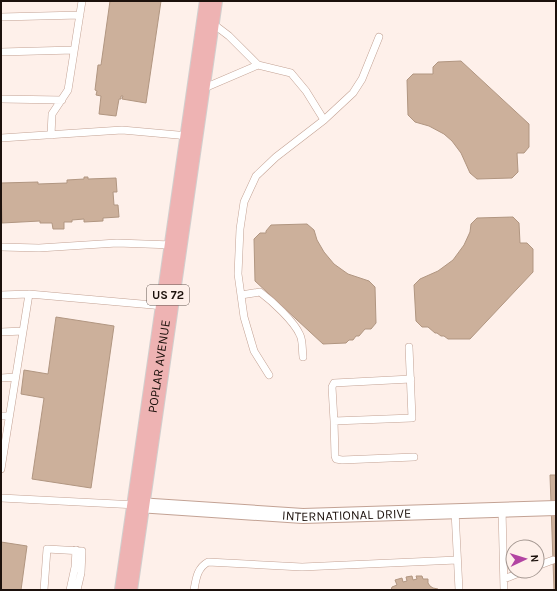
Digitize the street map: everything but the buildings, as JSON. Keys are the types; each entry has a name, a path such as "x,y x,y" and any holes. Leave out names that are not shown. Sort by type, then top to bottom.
{"main road":[{"name":"POPLAR AVENUE","path":"126,590 209,11"}],"street":[{"name":"INTERNATIONAL DRIVE","path":"138,505 303,516 556,508"}],"lane":[{"path":"51,135 52,114 68,90 82,1"},
{"path":"209,11 229,36 258,65 291,73 306,91 324,120"},
{"path":"1,17 80,15"},
{"path":"269,375 254,352 244,317 240,295 238,274 240,229 244,202 256,176 276,157 324,120 353,93 362,79 379,37"},
{"path":"1,52 74,50"},
{"path":"198,90 258,65"},
{"path":"1,99 62,100"},
{"path":"1,138 122,130 191,136"},
{"path":"1,247 39,248 117,244 175,245"},
{"path":"240,295 260,292 287,317 300,336 303,357"},
{"path":"1,295 29,294 167,306"},
{"path":"1,465 29,294"},
{"path":"1,332 23,331"},
{"path":"334,421 412,418 409,347"},
{"path":"1,378 15,377"},
{"path":"411,379 334,383 332,387 336,459 414,457"},
{"path":"1,416 10,416"},
{"path":"1,498 138,505"},
{"path":"502,509 504,590"},
{"path":"455,511 458,590"},
{"path":"44,590 47,549 82,550 81,574 76,590"},
{"path":"70,590 75,567 76,550"},
{"path":"194,590 202,565 208,562 302,567 457,560"},
{"path":"545,563 553,560"}]}
